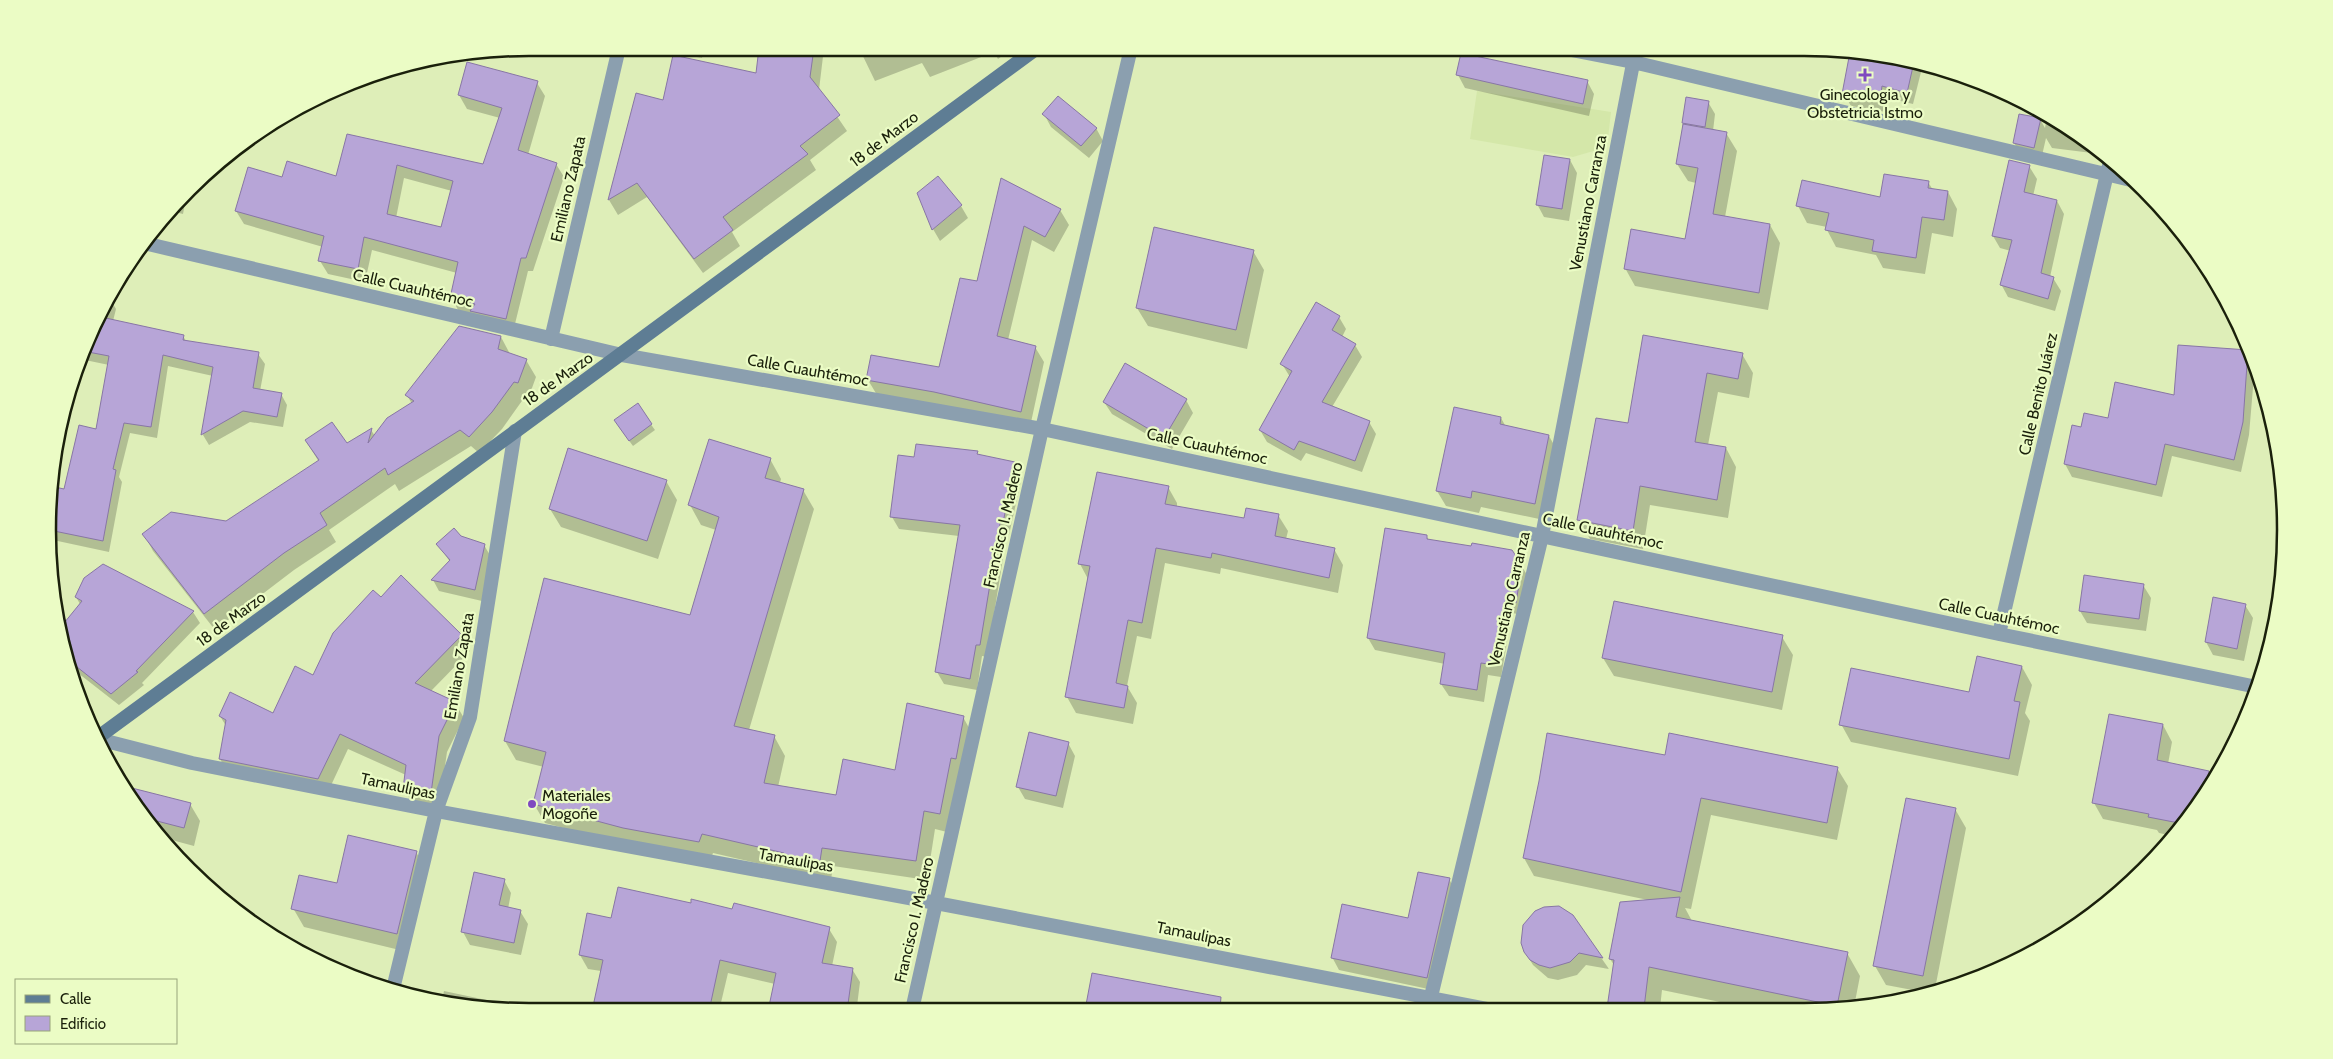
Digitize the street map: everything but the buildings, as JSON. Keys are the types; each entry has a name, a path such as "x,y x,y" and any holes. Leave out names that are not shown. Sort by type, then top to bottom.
{"main road":[{"name":"18 de Marzo","path":"103,735 1026,56"}],"street":[{"name":"Emiliano Zapata","path":"551,339 617,56"},
{"name":"Francisco I. Madero","path":"914,1003 1042,429 1129,56"},
{"path":"1602,56 2107,167"},
{"name":"Venustiano Carranza","path":"1430,1003 1542,536 1634,56"},
{"name":"Calle Benito Juárez","path":"1999,634 2109,168"},
{"name":"Calle Cuauhtémoc","path":"151,245 622,355 1042,429 1999,634 2251,686"},
{"name":"Emiliano Zapata","path":"394,983 436,812 470,716 515,431"},
{"name":"Tamaulipas","path":"106,741 192,763 436,812 936,903 1430,1003"}],"shaded area":[{"path":"1477,91 1611,112 1607,147 1573,157 1470,139"}],"place":[{"name":"Ginecologia y Obstetricia Istmo","path":"1865,75"},
{"name":"Materiales Mogoñe","path":"532,804"}]}
